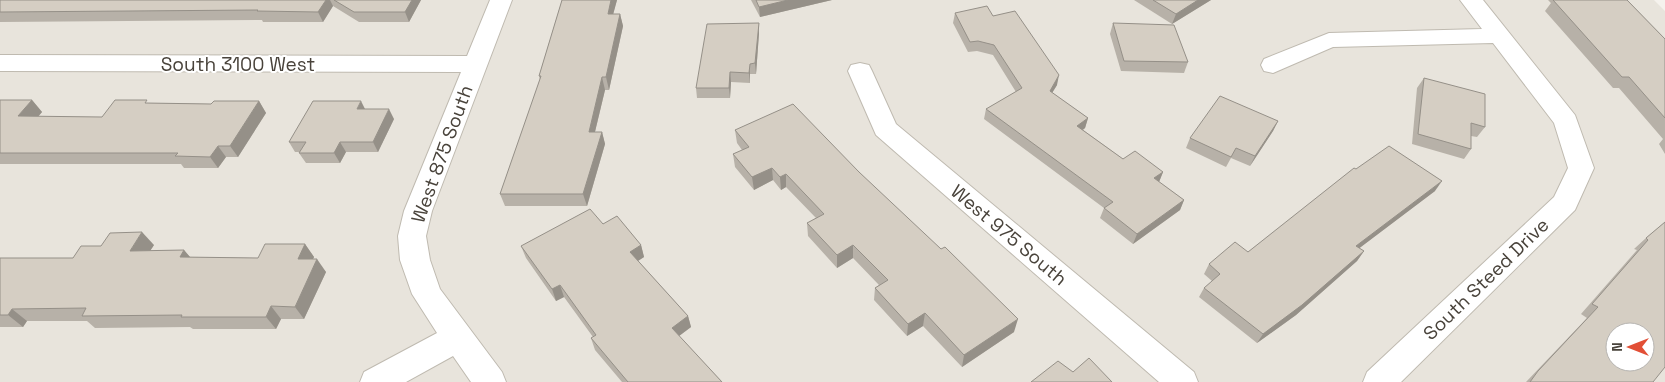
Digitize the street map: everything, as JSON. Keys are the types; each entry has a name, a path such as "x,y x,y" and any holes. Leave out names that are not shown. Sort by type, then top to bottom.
{"street":[{"name":"West 875 South","path":"490,382 427,294 415,260 412,236 418,211 502,0"},
{"path":"1471,0 1499,36"},
{"path":"1273,65 1329,40 1499,36"},
{"name":"South Steed Drive","path":"1379,382 1565,203 1581,168 1566,121 1499,36"},
{"name":"South 3100 West","path":"0,63 475,64"},
{"name":"West 975 South","path":"860,71 885,129 1182,382"},
{"path":"376,382 459,337"}],"shaded area":[{"path":"0,0 1654,0 1665,11 1665,382 0,382"}],"building":[{"path":"0,0 326,0 318,12 258,10 0,12"},
{"path":"334,0 412,0 405,12 354,12"},
{"path":"562,0 611,0 608,14 620,14 606,77 602,77 589,132 602,132 583,194 500,194 541,76 539,76"},
{"path":"756,0 788,0 759,7"},
{"path":"1153,0 1198,0 1176,14"},
{"path":"1553,0 1627,0 1665,39 1665,118 1629,77 1622,77"},
{"path":"987,6 993,16 1015,11 1059,75 1050,91 1088,118 1077,126 1123,159 1135,151 1163,172 1154,178 1184,200 1137,234 1104,208 1113,202 986,109 1022,88 994,45 978,41 970,42 955,13"},
{"path":"759,23 755,63 750,64 749,73 730,72 729,88 696,88 707,24"},
{"path":"1113,23 1174,25 1188,62 1124,61"},
{"path":"1424,78 1485,94 1485,127 1471,123 1471,149 1418,134"},
{"path":"1220,96 1278,121 1255,156 1236,148 1231,157 1190,138"},
{"path":"0,100 32,100 18,116 102,117 115,100 147,100 145,103 211,104 214,101 259,101 230,146 218,146 210,157 175,156 178,153 0,153"},
{"path":"313,101 361,101 357,109 389,109 373,142 340,142 334,153 299,153 306,142 289,142"},
{"path":"793,104 859,172 941,249 945,247 1018,319 964,355 925,313 908,324 875,288 888,280 853,245 837,255 807,223 824,214 786,174 780,177 772,168 752,177 733,154 749,147 735,130"},
{"path":"1389,146 1442,181 1356,246 1364,251 1302,305 1263,334 1204,288 1220,274 1209,264 1235,242 1248,252 1354,168 1356,169"},
{"path":"590,209 603,224 617,216 641,245 630,252 688,316 672,328 722,382 628,382 591,338 596,335 560,285 552,289 521,246"},
{"path":"1665,222 1665,367 1653,382 1530,382 1598,307 1592,304 1648,240 1646,238"},
{"path":"142,232 130,251 184,250 180,257 258,258 265,244 305,244 298,259 317,259 295,307 271,306 266,317 181,317 182,315 82,316 86,308 12,309 8,315 0,315 0,258 73,258 81,246 101,246 110,233"},
{"path":"1089,358 1112,382 1031,382 1058,361 1073,372"}]}
